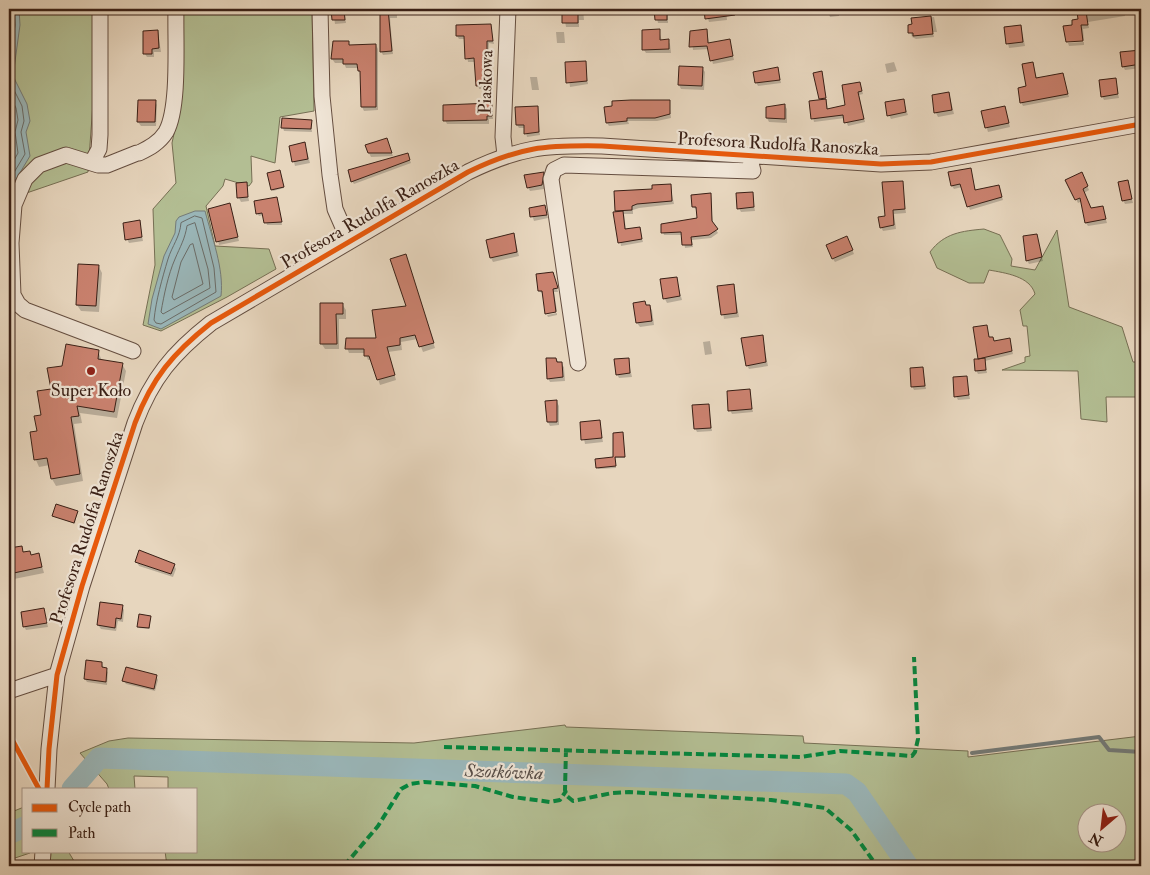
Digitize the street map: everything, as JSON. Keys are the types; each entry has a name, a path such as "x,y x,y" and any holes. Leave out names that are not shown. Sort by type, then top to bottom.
{"street":[{"path":"92,162 98,149 100,135 100,9"},
{"path":"133,351 25,310 18,304 13,295 11,217 18,192 25,179 39,165 66,155 107,165 138,153 157,143 169,123 174,80 176,9"},
{"name":"Profesora Rudolfa Ranoszka","path":"320,9 322,96 330,175 335,209 342,225 352,239"},
{"name":"Piaskowa","path":"505,156 504,127 508,9"},
{"name":"Profesora Rudolfa Ranoszka","path":"47,788 54,698 66,639 144,397 157,377 188,341 211,323 468,172 526,149 556,145 602,146 881,164 931,162 1141,124"},
{"name":"Profesora Rudolfa Ranoszka","path":"578,363 551,179 554,170 564,165 753,172 749,156"},
{"path":"11,685 58,675"},
{"path":"42,866 43,852"}],"green space":[{"path":"9,9 96,9 94,89 88,172 9,199"},
{"path":"178,9 312,9 314,111 280,117 275,163 251,156 252,182 249,186 225,179 223,186 206,206 215,246 269,249 276,269 161,331 143,325 155,265 153,209 176,183 172,143 175,129"},
{"path":"984,229 1000,235 1012,259 1011,266 1035,270 1057,230 1069,307 1122,327 1133,362 1137,362 1139,397 1106,397 1107,422 1081,419 1078,371 1002,370 1025,362 1025,357 1030,356 1027,326 1023,326 1020,310 1035,294 1032,288 1028,283 1016,276 989,270 984,283 969,283 937,268 930,252 941,241 954,234"},
{"path":"565,725 566,727 803,736 804,743 968,751 968,757 1141,736 1141,866 167,866 165,852 198,852 198,788 168,788 168,777 134,776 135,788 109,788 80,753 109,741 128,738 414,743"},
{"path":"22,808 22,852 30,852 9,860 9,813"},
{"path":"51,852 69,852 77,866 50,866"}],"water":[{"path":"9,9 19,9 20,25 13,76 27,104 30,121 26,132 30,156 9,191"},
{"path":"195,211 205,211 219,264 221,296 161,329 148,324 152,299 164,256 175,233 176,221 179,217"}],"building":[{"path":"331,9 344,9 345,20 332,20"},
{"path":"380,9 388,9 392,51 380,52"},
{"path":"562,9 578,9 578,23 562,23"},
{"path":"654,9 667,9 667,20 655,20"},
{"path":"704,9 735,9 735,15 705,19"},
{"path":"1086,11 1088,25 1081,25 1083,41 1066,42 1063,26 1072,25 1072,20 1078,19 1077,12"},
{"path":"931,16 933,34 913,36 913,33 908,33 908,25 912,24 911,18"},
{"path":"491,24 493,41 487,41 487,59 491,59 491,85 476,86 474,58 465,59 464,36 456,36 456,25"},
{"path":"1021,25 1023,42 1006,44 1004,27"},
{"path":"660,29 660,40 669,39 669,49 642,50 642,30"},
{"path":"707,29 708,43 730,39 733,56 710,61 707,46 689,47 690,31"},
{"path":"158,30 159,48 152,49 152,54 143,54 143,31"},
{"path":"333,41 349,41 349,45 376,44 376,107 361,107 360,71 358,71 357,64 343,64 343,59 331,59"},
{"path":"1141,50 1141,64 1122,67 1120,52"},
{"path":"586,61 587,81 566,83 565,62"},
{"path":"1033,62 1036,78 1063,73 1068,94 1020,103 1018,88 1026,86 1022,64"},
{"path":"679,66 703,67 702,86 678,85"},
{"path":"778,67 780,80 755,83 753,72"},
{"path":"822,71 826,98 819,99 813,73"},
{"path":"1116,78 1118,94 1101,97 1099,80"},
{"path":"860,82 862,91 858,92 864,119 844,123 843,115 811,119 809,101 826,99 827,109 845,105 842,85"},
{"path":"949,92 952,110 934,113 932,95"},
{"path":"904,99 906,112 887,116 885,102"},
{"path":"138,100 156,100 155,122 137,122"},
{"path":"670,100 670,114 655,118 627,118 627,121 606,123 604,107 612,106 612,101"},
{"path":"492,103 492,116 487,116 487,120 443,121 443,105"},
{"path":"785,104 785,119 766,118 766,107"},
{"path":"538,106 539,132 524,134 524,125 516,125 515,107"},
{"path":"1005,106 1009,123 985,128 981,111"},
{"path":"282,118 312,120 311,129 281,128"},
{"path":"387,138 392,153 368,153 365,145"},
{"path":"305,142 308,159 292,162 289,146"},
{"path":"408,153 410,160 351,182 348,170"},
{"path":"971,168 975,190 999,185 1002,197 967,207 960,184 951,186 948,172"},
{"path":"280,170 284,187 271,190 267,173"},
{"path":"544,172 542,185 527,188 524,175"},
{"path":"1082,172 1088,186 1083,189 1091,208 1103,206 1106,219 1085,223 1080,198 1075,200 1065,180"},
{"path":"1128,180 1132,199 1122,201 1118,182"},
{"path":"903,181 905,209 893,210 894,225 880,228 878,217 885,216 882,182"},
{"path":"247,182 248,197 237,198 236,183"},
{"path":"671,184 672,201 637,204 632,206 632,210 615,211 614,191 652,189 652,185"},
{"path":"753,192 754,207 737,209 736,193"},
{"path":"711,193 712,221 718,229 709,235 691,237 692,245 682,245 681,232 661,233 661,224 697,218 696,207 692,207 691,195"},
{"path":"277,197 282,222 264,223 262,213 256,214 254,201"},
{"path":"230,203 238,237 216,242 208,209"},
{"path":"545,205 547,215 530,217 529,208"},
{"path":"623,211 625,229 640,227 642,239 618,243 613,212"},
{"path":"140,220 142,237 125,240 123,223"},
{"path":"514,233 517,252 490,258 486,240"},
{"path":"1037,234 1042,257 1026,261 1023,236"},
{"path":"847,236 853,250 832,259 826,245"},
{"path":"406,254 434,343 419,347 415,335 400,338 400,345 387,347 395,375 377,380 369,356 364,356 364,349 345,349 346,338 376,338 372,310 406,306 390,259"},
{"path":"78,264 99,265 96,306 76,305"},
{"path":"553,272 558,288 553,289 556,312 545,314 542,291 538,291 536,274"},
{"path":"677,277 680,296 663,299 660,279"},
{"path":"734,284 737,313 721,315 717,286"},
{"path":"645,301 646,305 650,305 652,321 636,323 633,303"},
{"path":"320,303 343,303 343,314 336,314 337,344 320,344"},
{"path":"987,325 989,337 993,337 994,341 1010,338 1012,351 978,359 973,327"},
{"path":"763,335 766,362 746,366 741,338"},
{"path":"66,344 99,350 98,359 123,363 114,412 77,406 79,416 71,417 80,474 51,479 47,458 34,460 30,432 37,431 34,416 41,415 37,391 51,389 47,368 62,366"},
{"path":"546,358 556,358 557,362 562,362 563,377 547,379"},
{"path":"629,358 630,373 616,375 614,359"},
{"path":"985,358 986,370 975,371 974,359"},
{"path":"923,367 925,386 911,387 910,368"},
{"path":"967,376 969,395 954,397 953,377"},
{"path":"750,389 752,409 728,411 727,391"},
{"path":"557,400 557,422 547,422 545,401"},
{"path":"709,404 711,428 694,429 692,405"},
{"path":"600,420 602,438 581,440 580,422"},
{"path":"623,432 625,457 615,457 616,466 596,468 595,459 613,457 613,433"},
{"path":"56,504 78,511 74,523 52,516"},
{"path":"22,546 23,552 30,551 31,555 39,553 42,567 9,574 9,548"},
{"path":"139,550 175,564 171,574 135,562"},
{"path":"100,602 123,605 121,619 116,618 115,628 97,625"},
{"path":"44,608 47,623 23,627 21,612"},
{"path":"139,614 151,616 149,628 137,627"},
{"path":"86,660 102,662 102,667 107,668 106,682 84,679"},
{"path":"126,667 157,675 154,689 122,681"}],"waterway":[{"path":"972,753 1099,737 1109,750 1141,752"},
{"name":"Szotkówka","path":"73,788 99,758 846,784 857,792 908,866"},
{"name":"Szotkówka","path":"9,834 22,828"}],"marked path":[{"path":"444,747 801,757 840,751 912,756 918,739 914,657"},
{"path":"566,749 565,790 567,796 573,801 612,793 629,792 771,800 825,808 851,830 877,866"},
{"path":"344,866 378,826 401,789 410,784 424,782 475,786 513,797 550,802 560,800 566,791"}],"cycle path":[{"path":"47,788 57,675 82,586 135,423 156,379 165,367 185,345 211,323 468,172 503,157 533,149 564,146 602,146 881,164 931,162 1141,124"},
{"path":"9,734 38,788"}],"place":[{"name":"Super Koło","path":"91,371"}]}
